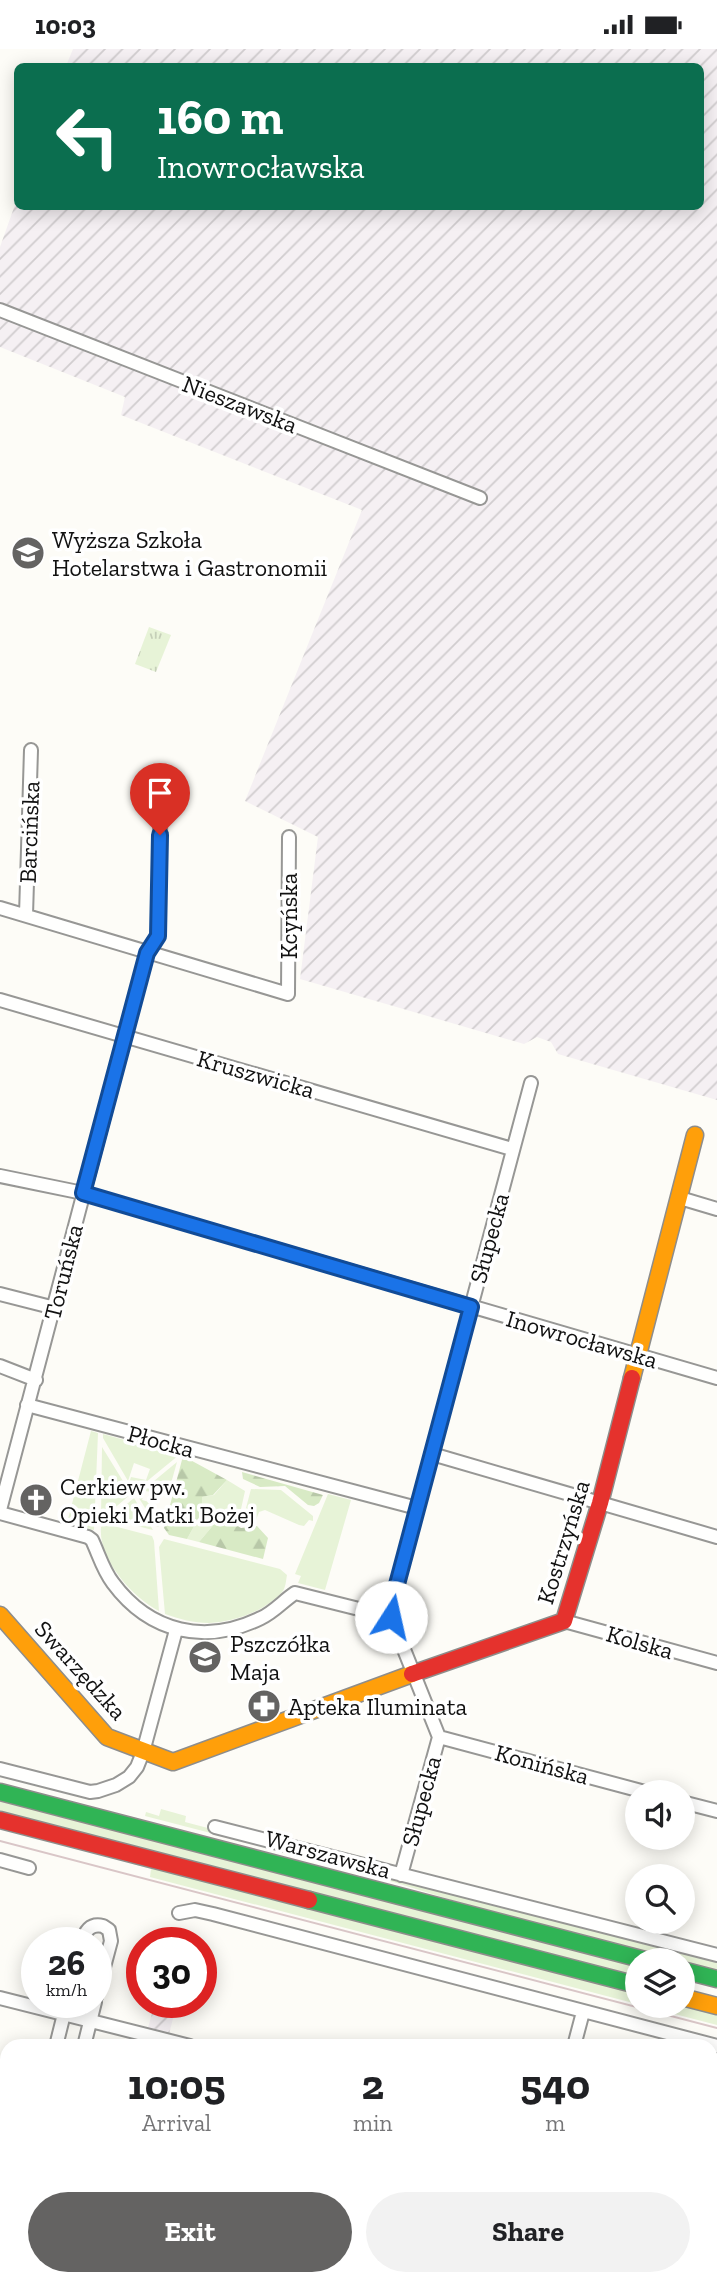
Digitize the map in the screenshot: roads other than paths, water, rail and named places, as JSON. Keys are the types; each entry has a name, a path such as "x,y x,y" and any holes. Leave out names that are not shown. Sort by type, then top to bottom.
{"main road":[{"name":"Kostrzyńska","path":"173,1762 564,1621 600,1503 695,1135"},
{"name":"Swarzędzka","path":"0,1615 107,1737 173,1762"},
{"name":"Warszawska","path":"0,1792 625,1955"},
{"name":"Warszawska","path":"0,1820 625,1982"},
{"path":"695,1973 717,1979"},
{"path":"695,2000 717,2006"}],"street":[{"name":"Nieszawska","path":"0,310 480,498"},
{"name":"Barcińska","path":"26,915 31,750"},
{"name":"Toruńska","path":"0,1511 147,953 158,936 161,784"},
{"name":"Kcyńska","path":"147,953 288,994 289,837"},
{"path":"0,908 147,953"},
{"name":"Kruszwicka","path":"0,1000 512,1149"},
{"name":"Słupecka","path":"401,1875 439,1737 391,1617 392,1603 531,1083"},
{"name":"Inowrocławska","path":"0,1176 83,1193 717,1378"},
{"path":"680,1198 717,1209"},
{"path":"0,1294 47,1306"},
{"path":"0,1366 36,1380"},
{"name":"Płocka","path":"27,1405 417,1509"},
{"path":"432,1454 717,1537"},
{"path":"0,1511 88,1537 92,1540 106,1573 129,1602 176,1630 212,1633 241,1626 264,1617 295,1593 391,1617"},
{"name":"Kolska","path":"564,1621 717,1663"},
{"path":"0,1769 90,1792 116,1785 129,1777 144,1752 176,1630"},
{"name":"Konińska","path":"439,1737 625,1787"},
{"path":"695,1805 717,1811"},
{"name":"Warszawska","path":"215,1827 717,1955"},
{"path":"0,1860 29,1868"},
{"path":"180,1913 195,1910 213,1914 689,2039"},
{"path":"0,1998 21,2002"},
{"path":"576,2039 583,2012"},
{"path":"58,2039 63,2018"},
{"path":"82,2018 161,2039"},
{"path":"86,2039 91,2018"}],"tram line":[{"path":"0,1841 717,2028"}],"place":[{"name":"Wyższa Szkoła Hotelarstwa i Gastronomii","path":"28,553"},
{"name":"Cerkiew pw. Opieki Matki Bożej","path":"36,1500"},
{"name":"Pszczółka Maja","path":"205,1657"},
{"name":"Apteka Iluminata","path":"264,1706"}]}
